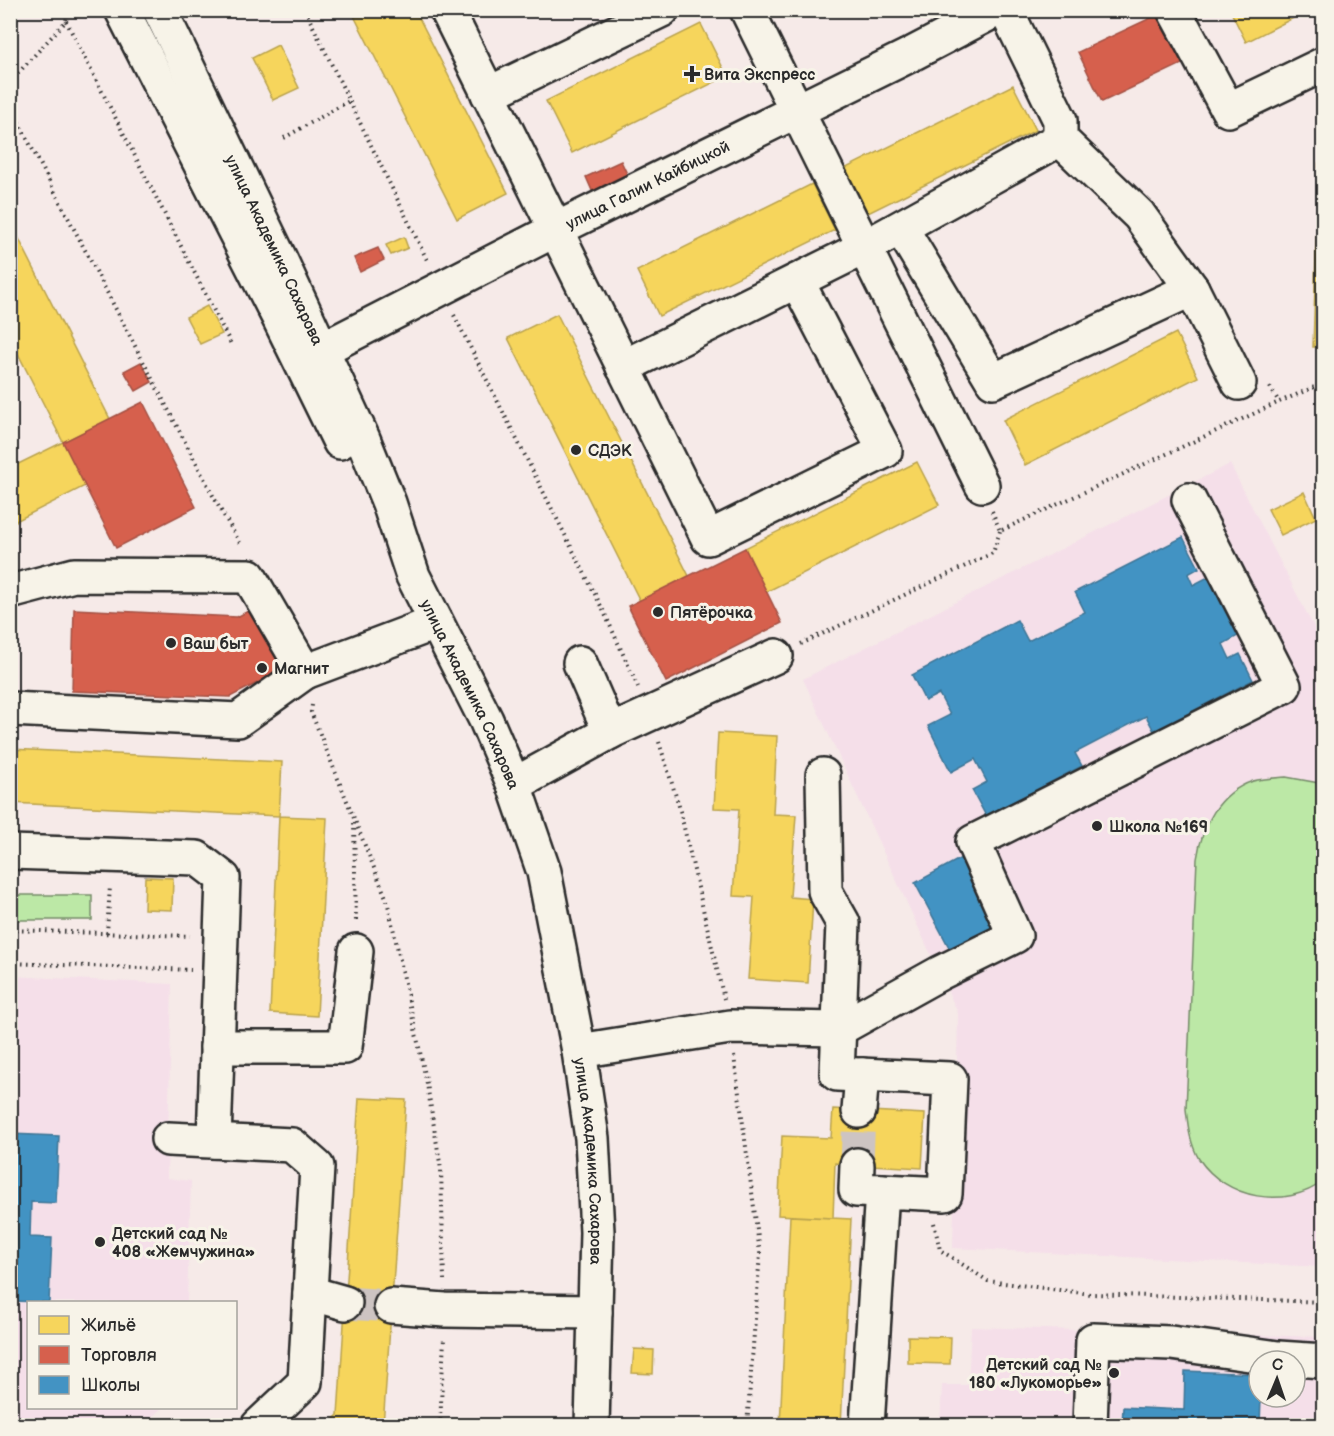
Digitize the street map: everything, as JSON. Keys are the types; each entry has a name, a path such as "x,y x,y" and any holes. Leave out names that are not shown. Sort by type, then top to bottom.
{"main road":[{"path":"122,10 311,356"},
{"name":"улица Академика Сахарова","path":"160,10 280,259 311,356 363,439 389,502 412,576 486,720 514,785 544,872 579,1051 592,1138 597,1232 592,1425"},
{"path":"447,10 708,538 885,451 797,281"},
{"path":"488,94 662,10"},
{"path":"747,10 982,485"},
{"name":"улица Галии Кайбицкой","path":"311,356 555,230 996,10"},
{"path":"1006,10 1060,120 1060,140 1139,214 1192,289 1239,384"},
{"path":"1174,10 1228,110 1323,64"},
{"path":"623,367 865,247 1060,140"},
{"path":"901,228 993,381 1192,289"},
{"path":"579,1051 730,1027 839,1029 1015,936 973,842 1284,686 1190,500"},
{"path":"10,592 74,574 249,576 308,671"},
{"path":"10,709 238,720 308,671 435,623"},
{"path":"514,785 610,732 776,656"},
{"path":"580,663 610,732"},
{"path":"823,776 825,891 843,922 837,1074 950,1079 945,1194 856,1190 857,1164"},
{"path":"10,852 197,858 223,878 214,1141"},
{"path":"218,1047 345,1047 356,951"},
{"path":"859,1112 862,1075"},
{"path":"168,1139 292,1145 316,1167 305,1382 258,1425"},
{"path":"867,1425 882,1191"},
{"path":"310,1293 345,1303"},
{"path":"391,1306 445,1310 595,1312"},
{"path":"1090,1425 1094,1340 1171,1343 1278,1358 1323,1361"}],"path":[{"path":"10,82 66,21 68,10"},
{"path":"66,21 232,346"},
{"path":"284,138 349,101"},
{"path":"10,106 220,509 243,548"},
{"path":"1239,384 1261,374 1279,402"},
{"path":"1000,531 1323,382"},
{"path":"776,656 993,553 1000,531 982,485"},
{"path":"308,671 316,682 311,712 387,900 427,1084 441,1169 445,1310 440,1425"},
{"path":"354,819 356,951"},
{"path":"107,933 111,855"},
{"path":"10,930 221,937"},
{"path":"10,963 193,970 193,981"},
{"path":"927,1193 940,1250 988,1281 1090,1294 1323,1302"}],"shaded area":[{"name":"Школа №169","path":"1230,464 1323,645 1323,1267 953,1248 958,1013 803,679"},
{"name":"Детский сад № 408 «Жемчужина»","path":"11,976 172,984 167,1178 191,1181 187,1301 27,1301 27,1409 161,1409 143,1425 11,1426"},
{"name":"Детский сад № 180 «Лукоморье»","path":"971,1327 1323,1337 1323,1425 940,1426 942,1385 968,1385"}],"green space":[{"path":"1286,777 1319,783 1323,786 1324,1181 1309,1190 1274,1197 1257,1196 1240,1191 1211,1173 1199,1159 1193,1147 1186,1109 1199,847 1214,812 1230,794 1253,781"},
{"path":"11,895 92,895 92,920 11,920"}],"building: Жильё":[{"path":"351,10 415,10 508,193 457,219"},
{"path":"1230,10 1309,10 1246,42"},
{"path":"701,24 727,76 572,153 546,101"},
{"path":"278,45 299,88 273,100 252,58"},
{"path":"1013,85 1036,130 862,216 840,171"},
{"path":"1319,163 1324,163 1324,347 1313,347"},
{"path":"812,184 835,230 659,316 637,271"},
{"path":"10,221 110,419 63,442 10,338"},
{"path":"404,237 408,248 391,255 386,245"},
{"path":"207,306 222,334 200,344 186,317"},
{"path":"557,314 689,576 640,601 508,338"},
{"path":"1176,333 1198,377 1025,465 1003,420"},
{"path":"63,442 85,486 10,524 10,468"},
{"path":"917,462 939,505 766,592 745,548"},
{"path":"1304,492 1316,518 1281,535 1268,509"},
{"path":"718,733 777,736 773,814 796,815 790,897 813,899 808,983 748,979 754,897 733,896 739,809 714,808"},
{"path":"10,749 282,762 279,816 10,803"},
{"path":"279,816 327,818 317,1016 270,1013"},
{"path":"145,877 173,878 172,910 144,909"},
{"path":"359,1098 406,1100 383,1426 327,1426 338,1415"},
{"path":"833,1109 925,1114 922,1168 835,1163 833,1218 778,1215 782,1136 831,1138"},
{"path":"790,1216 851,1219 841,1426 780,1426"},
{"path":"908,1336 951,1337 950,1364 908,1363"},
{"path":"634,1349 654,1350 653,1374 632,1373"}],"building: Торговля":[{"path":"1159,14 1182,64 1102,102 1078,52"},
{"path":"621,161 628,176 593,193 586,177"},
{"path":"378,248 384,260 360,272 354,258"},
{"path":"141,362 152,382 136,391 124,371"},
{"path":"143,402 196,507 116,548 63,442"},
{"path":"745,548 782,623 666,682 628,606"},
{"name":"Ваш быт","path":"74,609 237,617 250,610 283,670 230,697 72,691"},
{"path":"690,1422 713,1424 713,1426 690,1426"}],"building: Школы":[{"path":"1183,537 1199,568 1188,574 1193,585 1214,574 1245,632 1223,644 1230,659 1240,654 1253,680 1154,731 1146,716 1075,753 1082,766 986,816 972,790 987,782 975,759 951,772 928,726 950,715 939,694 925,701 912,675 1017,620 1028,641 1085,612 1075,592"},
{"path":"963,857 1000,925 951,951 915,883"},
{"path":"10,1134 59,1136 56,1203 31,1202 30,1237 52,1238 49,1301 10,1301"},
{"path":"1185,1371 1247,1374 1247,1409 1261,1409 1260,1426 1122,1426 1123,1407 1184,1410"}],"tunnel":[{"path":"857,1165 859,1111"},
{"path":"345,1303 391,1306"}],"place":[{"name":"Вита Экспресс","path":"692,74"},
{"name":"СДЭК","path":"576,450"},
{"name":"Пятёрочка","path":"658,612"},
{"name":"Ваш быт","path":"171,643"},
{"name":"Магнит","path":"262,668"},
{"name":"Школа №169","path":"1097,826"},
{"name":"Детский сад № 408 «Жемчужина»","path":"100,1242"},
{"name":"Детский сад № 180 «Лукоморье»","path":"1114,1373"}]}
